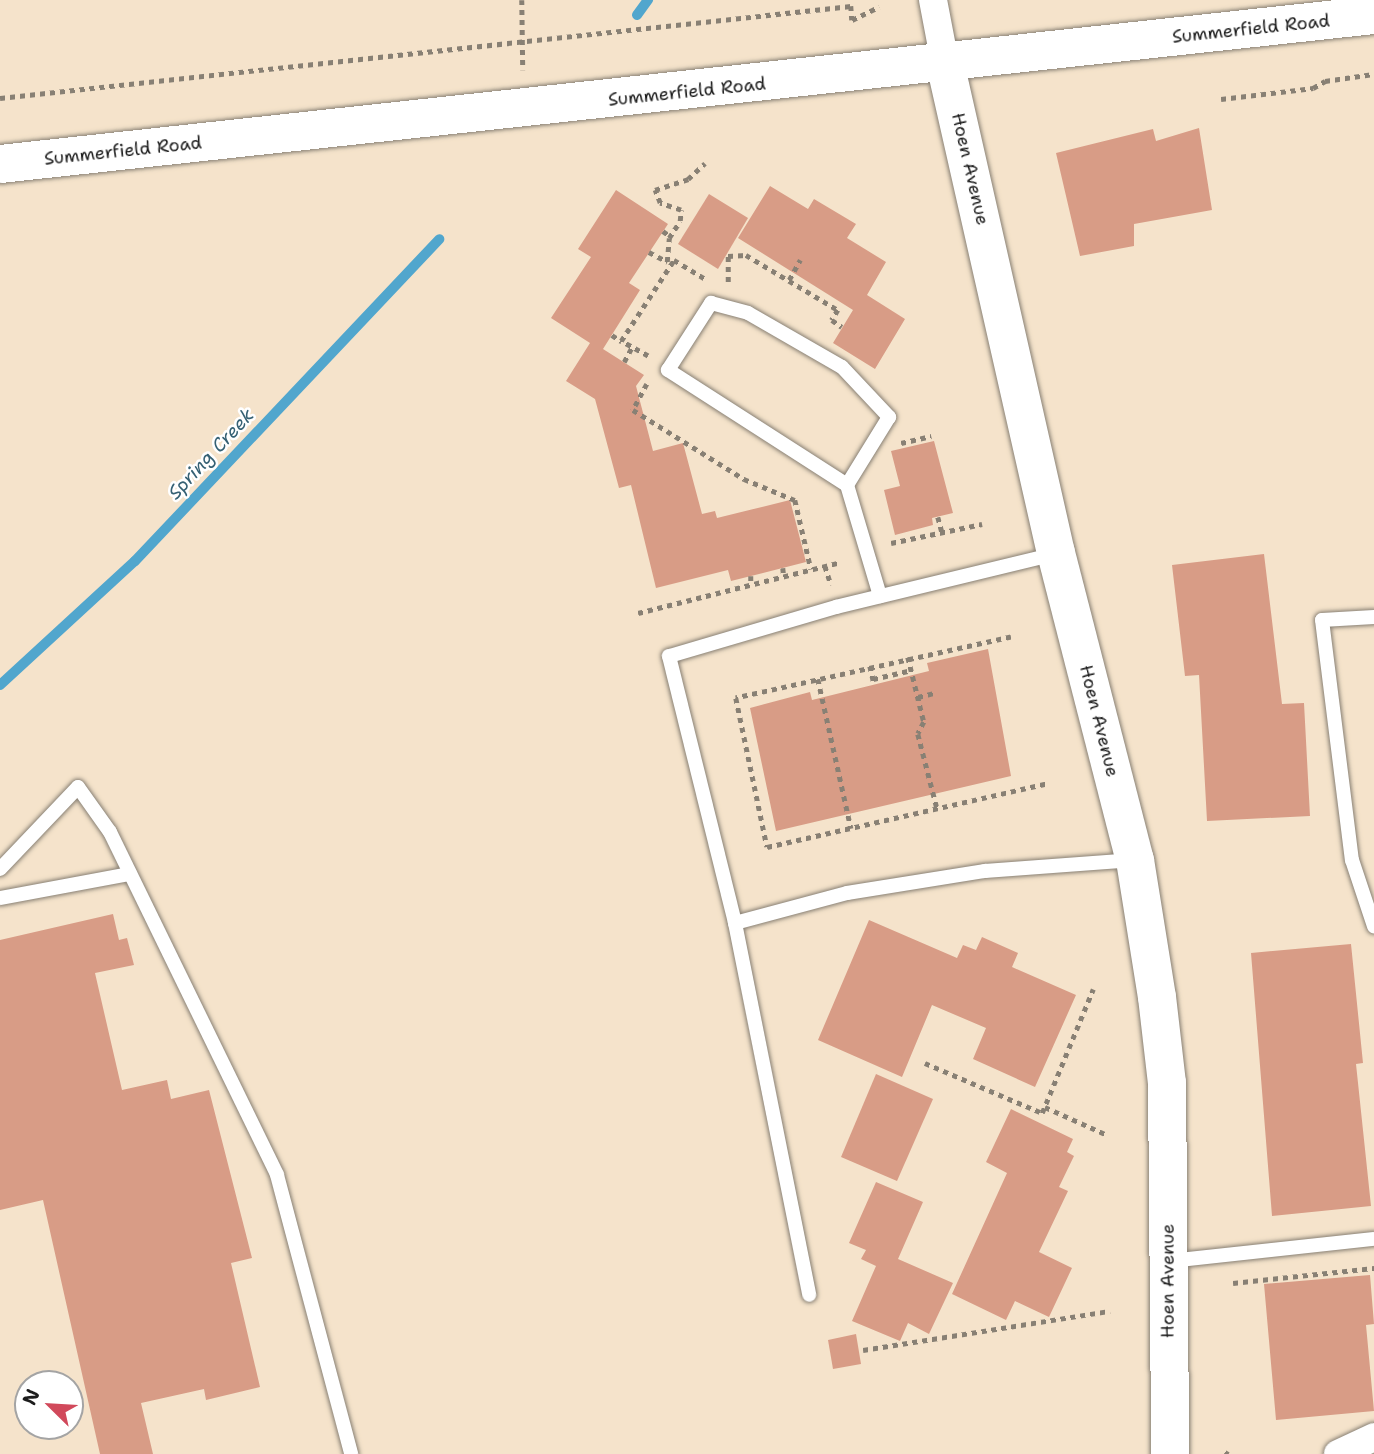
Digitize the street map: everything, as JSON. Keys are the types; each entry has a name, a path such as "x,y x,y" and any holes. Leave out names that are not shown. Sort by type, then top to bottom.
{"street":[{"name":"Hoen Avenue","path":"933,0 1056,553 1135,860 1167,1083 1170,1454"},
{"name":"Summerfield Road","path":"0,164 522,110 1374,15"},
{"path":"1338,1454 1374,1437"}],"lane":[{"path":"847,485 889,417 842,367 748,313 712,303 668,370 847,485 880,596"},
{"path":"809,1295 735,923 669,656 880,596 1056,553"},
{"path":"1374,617 1322,620 1352,860 1374,926"},
{"path":"0,869 78,787 110,832 277,1175 351,1454"},
{"path":"735,923 875,888 985,871 1135,860"},
{"path":"0,898 130,874"},
{"path":"1168,1262 1374,1239"}],"path":[{"path":"522,0 522,110"},
{"path":"0,98 850,6 857,0"},
{"path":"850,6 852,20 879,7"},
{"path":"1221,99 1313,88 1325,81 1374,74"},
{"path":"649,252 669,263 670,236 681,210 660,203 655,190 688,178 705,163"},
{"path":"663,231 670,236"},
{"path":"789,280 800,260"},
{"path":"612,335 621,341"},
{"path":"624,362 632,347"},
{"path":"887,446 931,436"},
{"path":"938,517 942,532"},
{"path":"886,533 888,544 982,524"},
{"path":"638,613 841,562"},
{"path":"783,568 784,577"},
{"path":"751,576 751,585"},
{"path":"1011,637 908,657 736,698 767,847 1049,783"},
{"path":"908,657 924,722 918,734 937,808"},
{"path":"870,666 874,681 911,670"},
{"path":"818,679 851,828"},
{"path":"918,697 934,693"},
{"path":"925,1063 1042,1113 1093,989"},
{"path":"1044,1107 1105,1134"},
{"path":"1233,1283 1374,1268"},
{"path":"863,1350 1110,1311"}],"building":[{"path":"1199,128 1212,210 1134,224 1134,246 1080,256 1056,153 1153,129 1156,141"},
{"path":"770,186 808,209 814,199 856,224 847,238 886,262 867,295 905,319 875,369 833,343 853,310 738,238"},
{"path":"616,190 668,224 629,283 640,290 603,349 644,375 636,386 653,451 683,443 702,514 715,511 717,518 790,500 806,562 731,581 728,570 656,588 631,485 619,488 595,399 566,381 590,343 551,318 591,257 578,249"},
{"path":"709,194 748,218 718,269 678,244"},
{"path":"934,441 953,513 932,518 933,525 895,535 884,490 900,486 891,451"},
{"path":"1264,554 1282,704 1304,703 1310,816 1207,821 1199,675 1185,676 1172,565"},
{"path":"988,649 1011,776 776,831 750,708 810,692 812,700 929,671 927,663"},
{"path":"113,914 119,940 127,938 134,965 95,973 122,1090 167,1080 171,1099 209,1090 252,1258 231,1263 260,1387 206,1400 204,1389 141,1403 153,1454 100,1454 84,1383 84,1370 81,1370 43,1200 0,1210 0,940"},
{"path":"869,920 957,958 963,945 976,950 982,937 1018,953 1012,967 1076,995 1035,1087 973,1059 986,1028 932,1005 902,1077 818,1040"},
{"path":"1351,944 1363,1063 1356,1064 1371,1206 1272,1216 1251,953"},
{"path":"876,1074 933,1099 897,1181 841,1157"},
{"path":"1011,1109 1073,1139 1067,1152 1074,1156 1059,1187 1068,1191 1039,1252 1072,1268 1049,1317 1015,1301 1006,1320 952,1294 1007,1173 986,1162"},
{"path":"876,1182 923,1202 898,1259 953,1283 929,1334 908,1323 900,1341 852,1321 876,1266 861,1259 866,1250 849,1243"},
{"path":"1370,1275 1374,1324 1366,1325 1374,1411 1276,1420 1264,1284"},
{"path":"856,1334 861,1364 833,1369 828,1340"}],"waterway":[{"name":"Spring Creek","path":"637,15 648,0"},
{"name":"Spring Creek","path":"0,685 135,561 439,239"}]}
